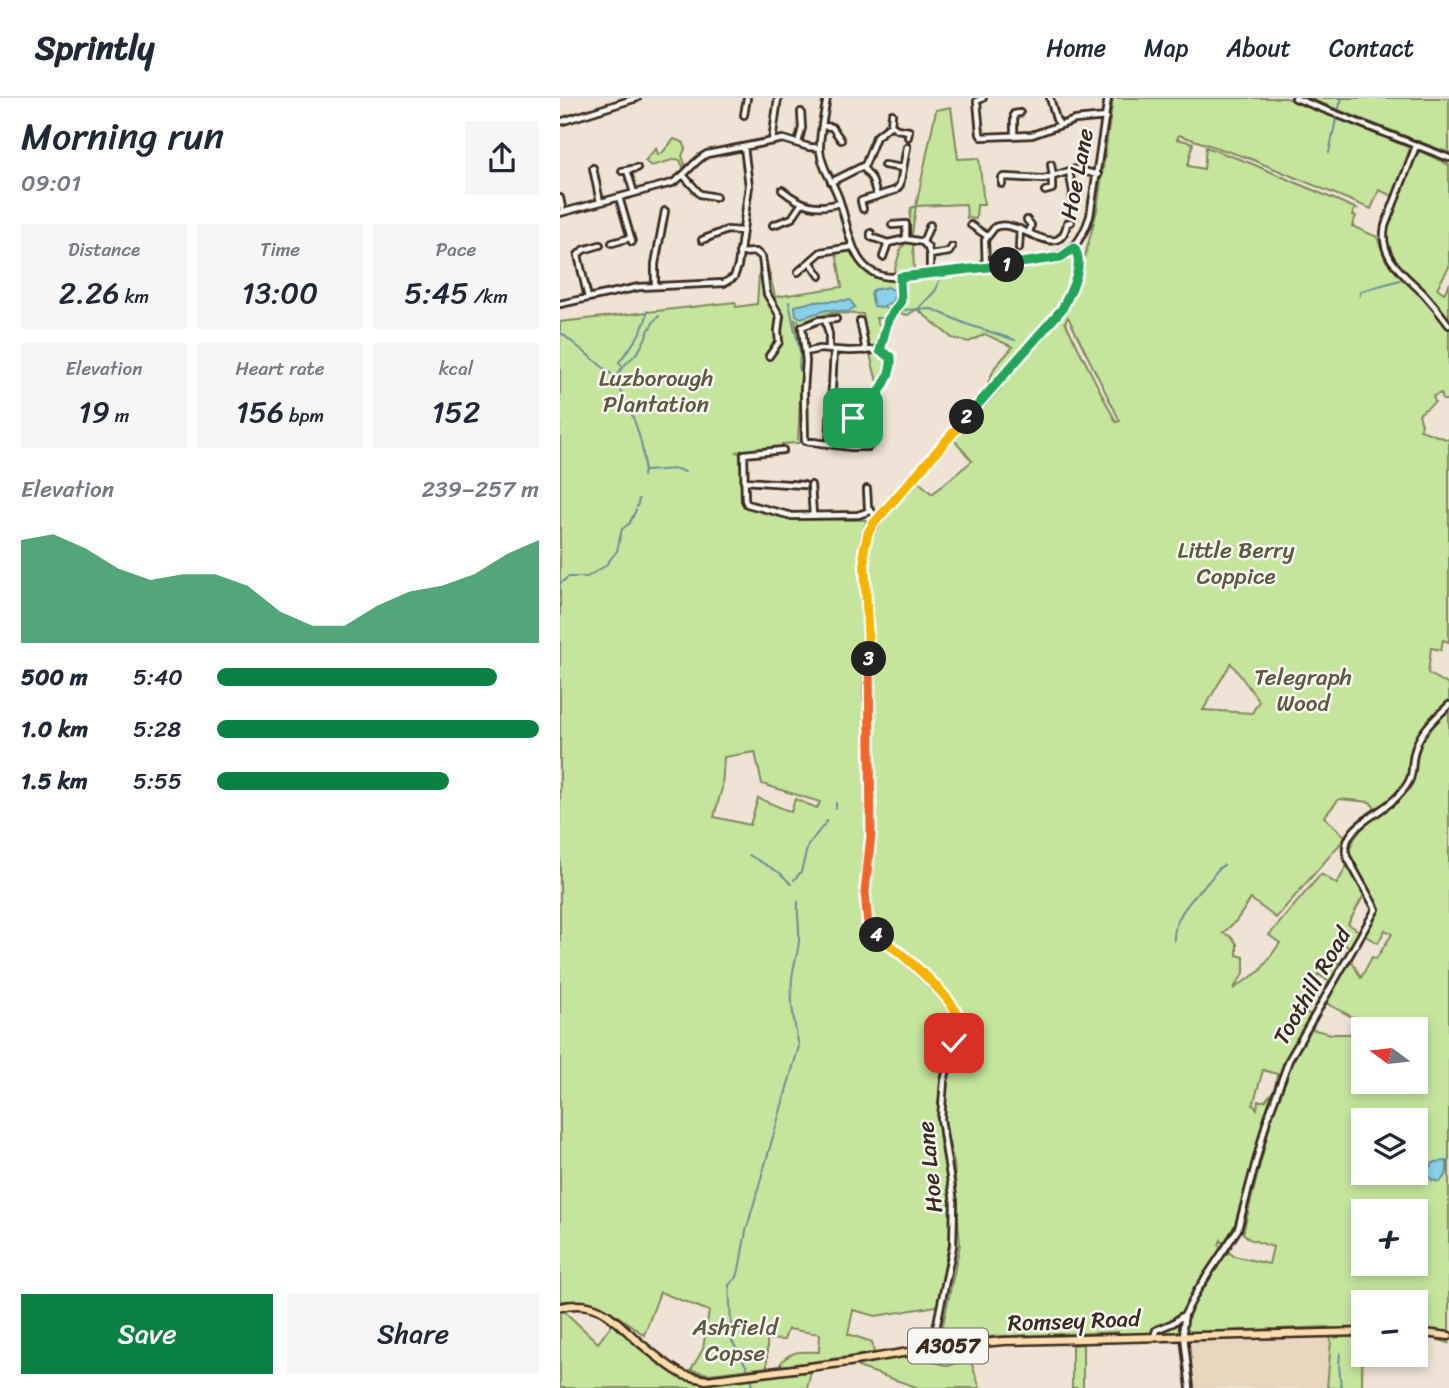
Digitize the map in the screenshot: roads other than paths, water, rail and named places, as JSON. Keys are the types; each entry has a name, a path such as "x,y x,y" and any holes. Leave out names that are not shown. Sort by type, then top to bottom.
{"main road":[{"name":"Romsey Road","path":"560,1307 579,1305 600,1309 610,1314 642,1344 684,1374 706,1380 1003,1340 1351,1332"},
{"path":"1428,1333 1449,1336"}],"street":[{"path":"560,122 637,98"},
{"path":"744,115 747,98"},
{"path":"772,141 778,98"},
{"path":"827,98 820,148 823,168 841,203 856,256 876,275 900,277 1051,259 1061,257 1074,248"},
{"path":"983,98 977,101 981,136 1032,135 1081,119 1105,117"},
{"path":"1050,98 1060,125"},
{"name":"Hoe Lane","path":"932,1348 953,1246 954,1202 941,1119 944,1081 960,1020 951,1004 929,980 872,930 866,916 865,892 871,822 864,550 868,533 878,518 1062,309 1079,262 1074,248 1082,237 1090,216 1108,98"},
{"path":"1294,98 1449,158"},
{"path":"798,143 802,128 801,111"},
{"path":"1014,136 1014,114 1020,113"},
{"path":"831,182 843,174 863,167 869,159 875,139 891,125 892,114"},
{"path":"891,125 909,131"},
{"path":"823,126 834,129 841,140"},
{"path":"560,198 562,213 672,183 684,176 703,156 772,141 783,139 820,148"},
{"path":"1416,146 1385,226 1384,245 1397,269 1426,297 1449,325"},
{"path":"560,304 625,289 727,282 736,274 749,182 744,147"},
{"path":"863,209 859,202 897,190 907,147"},
{"path":"884,164 903,168"},
{"path":"1045,191 1052,189 1051,164"},
{"path":"863,167 872,179 877,196"},
{"path":"593,168 600,202"},
{"path":"634,193 625,171 637,168"},
{"path":"995,174 1002,181 1015,176 1036,179 1052,177 1076,169 1097,174"},
{"path":"1069,171 1072,203"},
{"path":"684,176 700,194 716,197"},
{"path":"782,190 802,202 820,208 841,203"},
{"path":"612,243 631,240 619,197"},
{"path":"773,225 796,215 802,202"},
{"path":"655,286 655,264 665,211"},
{"path":"1029,233 1031,221"},
{"path":"986,267 984,250 987,236 995,227 1002,224 1044,240 1055,240 1063,235 1067,222"},
{"path":"892,225 906,224 906,239"},
{"path":"923,242 930,225"},
{"path":"971,225 987,236"},
{"path":"1019,247 1020,229"},
{"path":"701,240 727,230 742,231"},
{"path":"871,233 871,237 888,243 906,239 923,242 930,256 930,273"},
{"path":"883,257 888,243"},
{"path":"798,271 821,252 852,247"},
{"path":"588,298 578,257 582,251 597,248"},
{"path":"930,256 951,250 953,258"},
{"path":"740,253 756,252 763,260 767,294 780,320 779,345 769,356"},
{"path":"810,262 820,276"},
{"path":"880,351 888,320 901,301 900,277"},
{"path":"806,352 880,351 891,357 885,386 869,410 868,446 851,447 805,441 806,352 801,329 819,320 836,319"},
{"path":"825,320 832,350 829,443"},
{"path":"860,321 866,351"},
{"path":"831,417 867,418"},
{"path":"783,450 744,454 744,500 747,504 788,515 858,515 870,511"},
{"path":"744,481 804,485"},
{"path":"811,485 813,515"},
{"path":"867,489 870,511 878,518"},
{"name":"Toothill Road","path":"1190,1388 1183,1327 1185,1314 1196,1291 1238,1229 1267,1120 1293,1052 1375,914 1376,906 1348,858 1348,839 1358,825 1387,807 1406,787 1413,772 1416,745 1449,705"},
{"path":"1154,1337 1156,1329 1185,1314"}],"water":[{"path":"888,287 895,291 893,301 883,307 874,306 871,294 873,290"},
{"path":"850,300 855,307 848,312 827,310 801,318 796,315 795,306 812,302"},
{"path":"1447,1161 1447,1173 1440,1182 1428,1177 1428,1167 1435,1162"}],"waterway":[{"path":"1338,111 1342,98"},
{"path":"1329,153 1336,119"},
{"path":"919,308 936,290 940,278"},
{"path":"1360,296 1361,291 1400,280"},
{"path":"789,302 795,332"},
{"path":"884,307 888,312"},
{"path":"900,310 932,309 966,324 1015,340"},
{"path":"622,366 619,362 641,331 647,311"},
{"path":"627,403 615,380 639,350 659,316"},
{"path":"560,332 616,378"},
{"path":"796,334 800,352 799,371"},
{"path":"629,406 642,450 643,476"},
{"path":"645,471 677,469 685,472"},
{"path":"637,507 639,499"},
{"path":"560,584 568,577 587,577 605,566 617,551 622,529 629,524 636,510"},
{"path":"836,803 836,808"},
{"path":"794,880 801,872 808,845 827,821"},
{"path":"749,855 780,873 791,884"},
{"path":"1174,941 1174,932 1185,908 1224,865"},
{"path":"749,1371 732,1341 729,1285 737,1277 746,1231 799,1046 792,996 799,941 798,902"},
{"path":"1340,1353 1341,1388"},
{"path":"751,1378 754,1388"}],"park label":[{"name":"Luzborough Plantation","path":"656,391"},
{"name":"Little Berry Coppice","path":"1236,563"},
{"name":"Telegraph Wood","path":"1303,690"},
{"name":"Ashfield Copse","path":"735,1340"}]}
